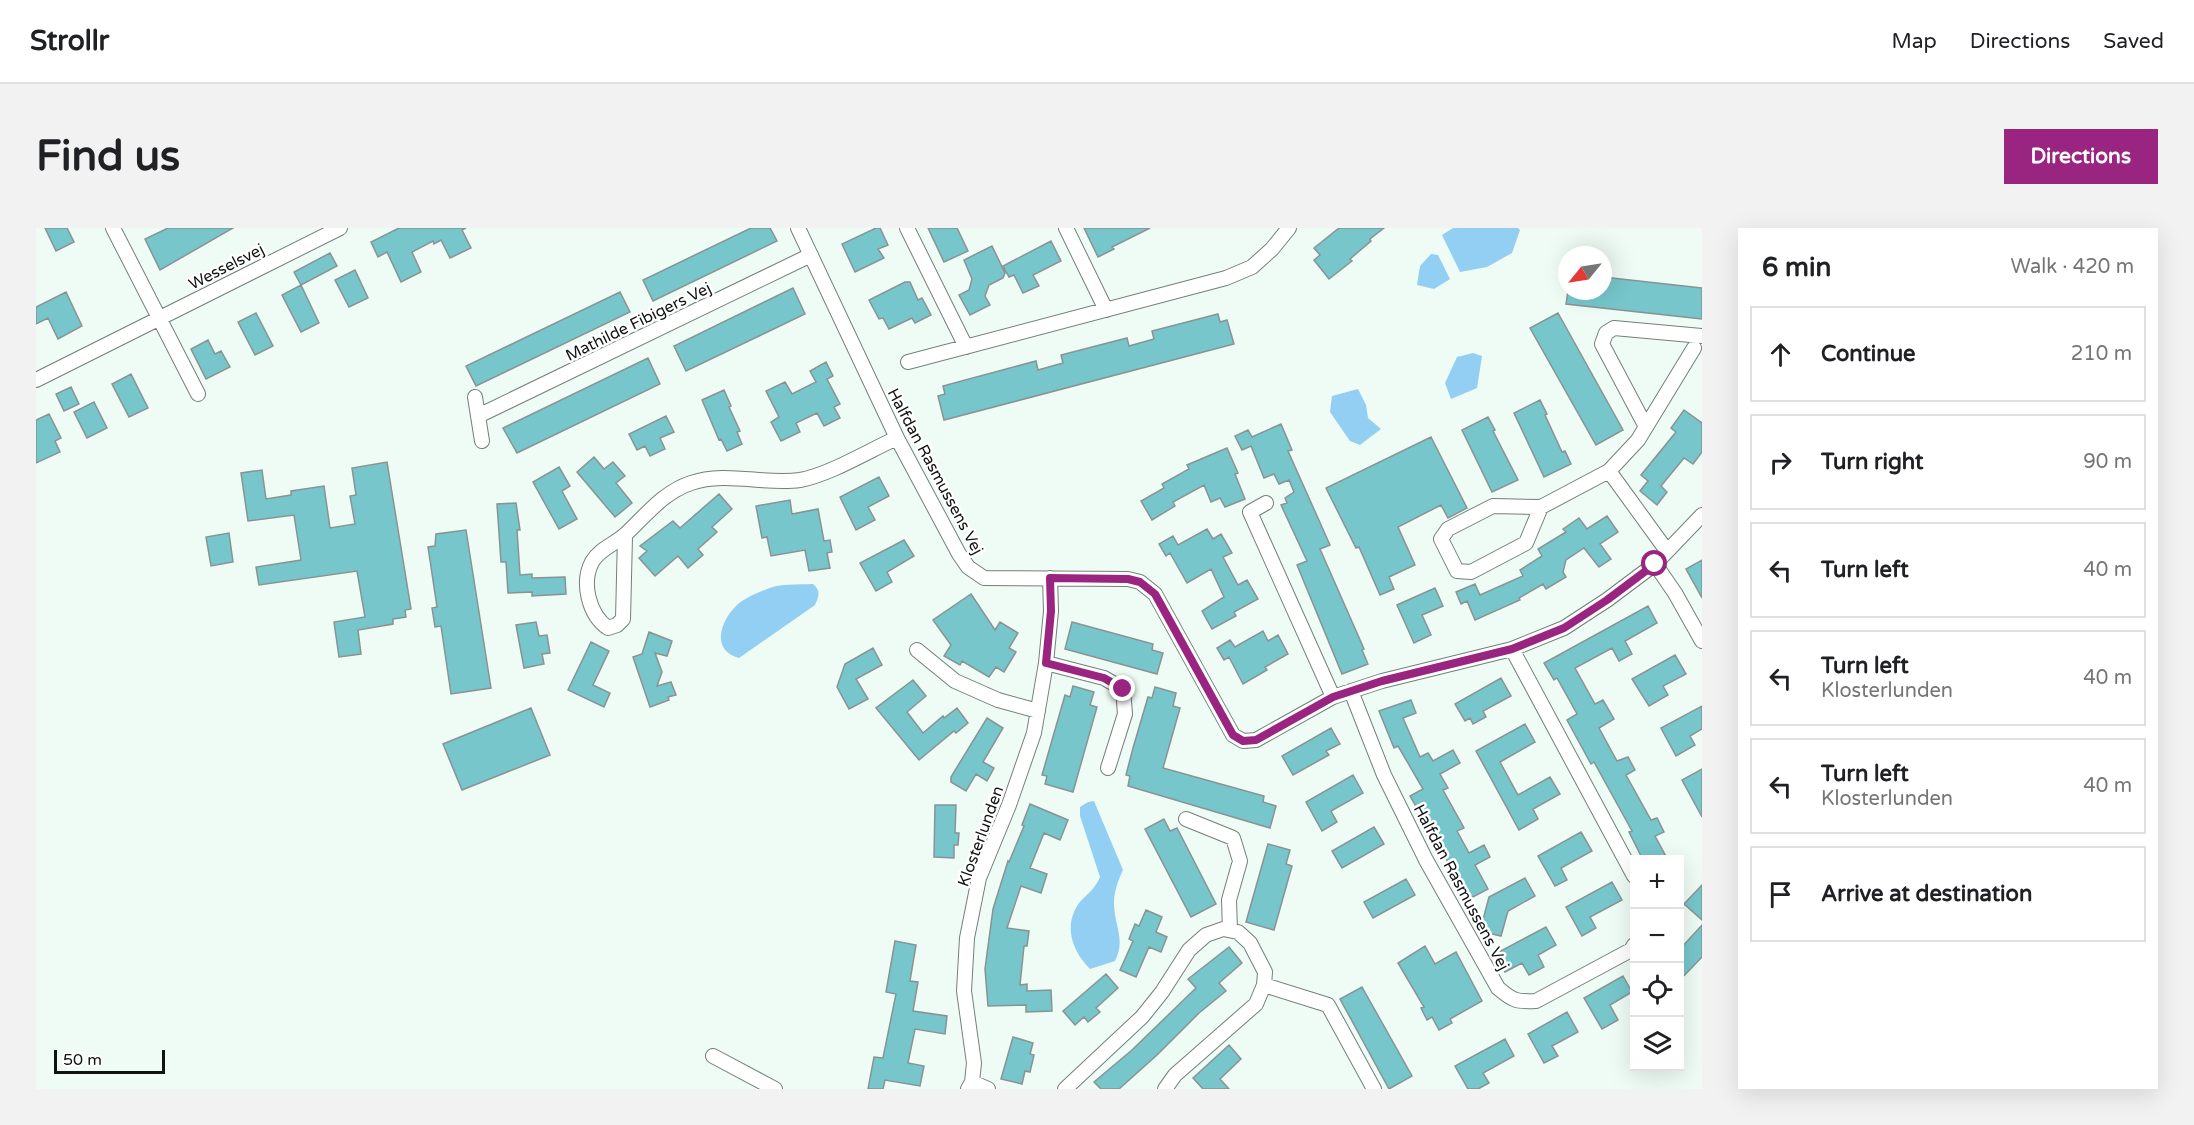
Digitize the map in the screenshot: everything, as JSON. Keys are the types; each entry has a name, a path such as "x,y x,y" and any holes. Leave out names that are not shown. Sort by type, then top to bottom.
{"street":[{"path":"113,228 198,394"},
{"name":"Wesselsvej","path":"36,380 340,228"},
{"name":"Halfdan Rasmussens Vej","path":"798,228 897,438 958,554 968,567 984,578 1128,579 1140,582 1155,594 1233,735 1243,741 1256,740 1333,697 1382,681 1512,649 1564,628 1607,600 1655,564 1702,515"},
{"path":"908,228 966,347"},
{"path":"1066,228 1106,310"},
{"path":"908,362 1226,278 1252,267 1272,249 1289,228"},
{"name":"Mathilde Fibigers Vej","path":"478,417 811,255"},
{"path":"1646,427 1602,344 1606,333 1614,328 1702,336"},
{"path":"1541,507 1526,543 1471,572 1457,571 1441,539 1448,529 1493,506 1541,507 1609,471 1638,440 1694,348"},
{"path":"475,397 483,441"},
{"path":"625,536 623,619 617,626 608,628 601,623 591,608 587,583 592,562 607,546 625,536 644,515 674,489 693,482 723,477 785,481 802,479 823,473 897,438"},
{"path":"1609,471 1667,551"},
{"path":"1266,503 1250,512 1333,697"},
{"path":"1655,564 1675,593 1702,641"},
{"name":"Klosterlunden","path":"988,1089 970,1086 974,1063 964,991 967,938 979,878 1009,805 1034,733 1046,663 1051,611 1050,578"},
{"path":"1512,649 1630,867"},
{"path":"917,650 955,681 974,691 1038,711"},
{"path":"1046,663 1104,678 1123,689 1125,714 1108,768"},
{"name":"Halfdan Rasmussens Vej","path":"1351,691 1384,775 1426,860 1498,988 1509,998 1519,1002 1536,1001 1630,951"},
{"path":"1186,819 1233,838 1240,861 1229,900 1230,930"},
{"path":"1065,1089 1143,1017 1189,950 1206,935 1223,929 1238,932 1250,943 1265,972 1264,985 1256,1004 1175,1075 1165,1089"},
{"path":"1264,985 1328,1005 1374,1089"},
{"path":"713,1056 775,1089"}],"water":[{"path":"1453,228 1518,228 1520,230 1512,253 1487,267 1460,272 1442,235"},
{"path":"1431,254 1438,255 1450,279 1434,289 1417,285 1420,266"},
{"path":"1473,353 1482,356 1477,388 1451,399 1445,383 1457,357"},
{"path":"1358,389 1366,405 1368,418 1381,429 1360,445 1350,441 1330,412 1332,396"},
{"path":"813,584 818,594 815,605 739,658 729,654 724,648 721,632 724,623 742,601 772,587"},
{"path":"1094,801 1123,870 1114,899 1120,939 1118,953 1115,961 1090,969 1074,946 1071,920 1079,903 1100,877 1080,816 1080,807"}],"building":[{"path":"45,228 67,228 74,242 56,251"},
{"path":"168,228 233,228 160,270 145,239"},
{"path":"399,228 466,228 462,230 471,248 450,258 441,240 434,244 433,241 412,252 421,272 401,282 387,252 378,257 371,242"},
{"path":"751,228 770,228 777,241 653,301 643,280"},
{"path":"880,228 888,245 878,249 884,258 855,272 842,244"},
{"path":"928,228 957,228 968,251 944,262"},
{"path":"1084,228 1150,228 1112,247 1114,249 1098,257"},
{"path":"1339,228 1384,228 1350,259 1352,261 1329,279 1314,260 1320,255 1314,248"},
{"path":"1051,241 1061,261 1033,275 1039,286 1023,293 1014,275 1009,277 1003,266"},
{"path":"992,246 1005,273 1003,278 989,285 985,296 990,305 970,315 959,295 969,290 972,279 964,260"},
{"path":"330,253 337,266 301,285 294,272"},
{"path":"355,270 368,298 349,307 335,280"},
{"path":"1612,278 1702,288 1702,319 1566,304 1567,300 1612,300"},
{"path":"905,282 910,282 918,300 922,298 931,315 915,323 912,318 889,329 883,318 879,319 869,300"},
{"path":"301,285 319,323 301,332 282,295"},
{"path":"793,288 805,314 686,371 674,346"},
{"path":"66,292 82,326 58,339 48,318 36,324 36,307"},
{"path":"620,292 630,312 476,386 466,366"},
{"path":"256,313 273,346 255,355 238,322"},
{"path":"1558,313 1623,430 1596,445 1530,328"},
{"path":"1218,314 1220,322 1227,320 1234,344 944,420 938,396 945,394 943,386 1036,361 1038,370 1063,363 1061,355 1127,338 1129,346 1154,339 1152,331"},
{"path":"208,340 215,354 221,351 230,367 206,379 191,349"},
{"path":"648,358 660,384 517,453 503,428"},
{"path":"826,362 833,376 827,379 840,404 834,407 840,418 824,426 817,413 796,423 800,432 781,441 771,422 779,417 766,391 785,382 792,394 816,382 810,371"},
{"path":"131,374 148,408 129,417 112,384"},
{"path":"71,387 79,404 64,411 56,394"},
{"path":"724,390 740,431 737,432 742,444 727,451 721,439 719,440 702,400"},
{"path":"1540,400 1562,452 1565,451 1571,464 1544,477 1514,413"},
{"path":"94,402 107,428 87,438 74,412"},
{"path":"1684,410 1702,423 1702,452 1693,464 1684,458 1661,486 1667,492 1657,505 1640,491 1648,481 1641,475 1676,432 1671,428"},
{"path":"49,414 61,438 55,441 60,452 36,463 36,420"},
{"path":"666,416 674,432 660,438 665,449 650,456 645,446 637,450 629,434"},
{"path":"1488,417 1518,480 1492,492 1462,430"},
{"path":"1281,424 1292,450 1288,451 1330,545 1320,549 1364,649 1362,650 1368,664 1342,674 1297,565 1307,561 1281,505 1287,503 1285,498 1294,492 1289,480 1279,484 1274,474 1264,478 1251,446 1242,450 1235,436 1248,430 1252,437"},
{"path":"1431,437 1467,508 1448,518 1441,505 1398,527 1415,565 1389,577 1394,589 1380,595 1359,547 1356,548 1326,488"},
{"path":"1227,448 1238,473 1235,474 1245,499 1225,507 1220,498 1211,502 1204,485 1173,502 1175,506 1152,520 1141,501 1164,488 1162,484 1189,469 1187,465"},
{"path":"594,457 604,469 613,462 625,476 616,483 632,503 615,517 577,472"},
{"path":"387,462 411,609 405,610 406,617 393,619 393,624 358,630 361,654 339,657 334,622 365,617 357,571 259,585 256,567 301,560 294,515 248,521 241,473 262,470 266,499 291,495 291,491 324,486 330,528 355,524 350,496 356,495 352,468"},
{"path":"559,467 570,486 562,491 577,519 559,529 533,482"},
{"path":"879,477 889,496 868,507 875,520 856,530 840,497"},
{"path":"719,494 732,509 712,527 717,532 698,549 703,555 688,568 678,556 655,576 639,558 647,551 640,546 673,521 680,528"},
{"path":"790,500 792,514 818,509 824,541 830,540 832,552 827,553 830,568 809,571 805,550 771,556 767,537 762,538 756,506"},
{"path":"516,503 520,530 517,530 520,575 532,574 532,578 565,577 566,594 532,596 532,592 508,593 506,562 501,562 497,504"},
{"path":"1607,516 1618,532 1600,544 1611,559 1599,567 1584,548 1566,560 1563,572 1566,577 1546,589 1543,584 1519,598 1520,600 1475,620 1467,601 1461,604 1456,592 1475,584 1480,595 1523,576 1520,570 1542,556 1538,549 1566,532 1563,529 1579,518 1587,529"},
{"path":"1207,529 1213,539 1221,534 1232,553 1223,557 1238,585 1247,580 1258,599 1234,612 1236,616 1212,629 1202,611 1224,597 1211,569 1187,583 1170,553 1166,556 1159,544 1173,536 1178,545"},
{"path":"466,530 491,688 451,694 441,626 435,627 432,608 437,607 428,547 435,546 436,534"},
{"path":"229,533 233,562 211,566 206,537"},
{"path":"904,540 914,556 887,572 892,582 876,591 860,563"},
{"path":"1702,560 1702,598 1686,569"},
{"path":"1435,588 1443,606 1422,615 1431,635 1414,643 1397,605"},
{"path":"971,594 995,630 1000,622 1018,633 1009,648 1016,652 1004,672 996,667 989,677 962,661 960,665 944,656 951,645 933,620"},
{"path":"1648,606 1657,623 1625,641 1632,654 1619,661 1612,648 1575,668 1595,704 1603,700 1614,719 1599,728 1617,761 1628,757 1635,770 1626,775 1651,820 1657,818 1664,832 1655,836 1665,855 1640,855 1629,832 1632,831 1594,762 1591,764 1567,720 1577,714 1557,678 1554,680 1544,663"},
{"path":"536,622 539,636 547,635 550,653 542,654 544,664 524,668 516,625"},
{"path":"1072,622 1153,644 1152,650 1163,653 1157,674 1065,649"},
{"path":"1263,631 1268,641 1278,635 1288,654 1265,667 1267,670 1243,684 1229,657 1224,660 1217,648 1230,640 1235,647"},
{"path":"649,632 672,641 667,656 655,653 662,672 657,686 671,682 676,695 650,707 633,657 642,654"},
{"path":"591,642 609,651 593,685 610,693 604,707 568,690"},
{"path":"873,648 882,665 856,679 868,699 849,709 837,687 845,664"},
{"path":"1675,655 1686,674 1663,686 1668,695 1649,706 1632,679"},
{"path":"1501,678 1511,696 1483,711 1486,717 1473,724 1470,718 1465,721 1455,704"},
{"path":"913,680 926,696 907,712 923,733 943,716 944,718 957,708 968,723 956,733 954,731 919,760 876,708"},
{"path":"1073,686 1094,692 1090,705 1097,707 1073,792 1045,784 1047,776 1042,775 1065,695 1070,697"},
{"path":"1155,687 1176,693 1173,706 1180,708 1163,768 1264,796 1263,802 1276,806 1270,828 1128,786 1130,776 1126,775 1133,748 1148,697 1152,698"},
{"path":"1411,700 1416,713 1403,718 1420,757 1428,753 1433,761 1453,750 1460,763 1440,774 1448,788 1443,790 1464,828 1457,831 1469,853 1484,845 1490,857 1475,865 1488,889 1469,899 1410,796 1423,789 1398,746 1394,748 1379,711"},
{"path":"1702,706 1702,729 1690,736 1695,745 1676,756 1661,728"},
{"path":"531,708 550,755 462,790 443,744"},
{"path":"987,718 1003,728 983,762 994,768 987,781 976,774 966,791 951,782 951,777"},
{"path":"1525,724 1535,742 1500,762 1518,795 1550,777 1560,794 1533,809 1538,819 1519,830 1476,751"},
{"path":"1331,728 1340,744 1326,751 1329,755 1293,775 1282,756"},
{"path":"1702,769 1702,817 1682,780"},
{"path":"1353,775 1363,793 1331,811 1337,822 1322,831 1306,802"},
{"path":"1030,804 1068,820 1060,840 1044,833 1030,868 1047,874 1041,893 1021,886 1007,928 1029,931 1027,946 1024,946 1020,985 1027,984 1027,991 1051,990 1052,1011 1026,1012 1026,1005 988,1006 985,969 993,909 1008,861 1024,826 1022,825"},
{"path":"935,805 956,805 955,833 959,833 958,845 954,845 954,858 934,857"},
{"path":"1164,819 1170,831 1177,828 1216,904 1191,917 1145,829"},
{"path":"1374,827 1384,844 1342,868 1332,851"},
{"path":"1581,832 1592,851 1561,868 1567,880 1555,886 1538,856"},
{"path":"1268,844 1290,850 1286,864 1292,866 1274,930 1246,922"},
{"path":"1525,878 1535,896 1508,911 1501,936 1480,931 1489,897"},
{"path":"1406,879 1415,895 1373,918 1364,902"},
{"path":"1612,882 1622,900 1590,917 1596,928 1582,936 1566,907"},
{"path":"1702,885 1702,920 1684,904"},
{"path":"1146,910 1162,917 1156,932 1167,937 1161,952 1149,947 1136,977 1120,970 1133,941 1129,939 1135,924 1139,926"},
{"path":"1702,925 1702,957 1684,976 1684,963 1684,945"},
{"path":"1546,927 1556,945 1538,955 1544,967 1529,975 1522,963 1505,972 1495,954"},
{"path":"895,941 916,945 910,981 918,982 913,1011 947,1016 945,1034 915,1029 908,1063 924,1066 920,1086 885,1080 883,1089 868,1089 874,1057 883,1058 896,994 886,992"},
{"path":"1425,946 1435,964 1456,952 1482,1001 1450,1019 1452,1023 1439,1030 1432,1017 1427,1020 1421,1008 1424,1007 1398,963"},
{"path":"1229,947 1242,963 1219,983 1226,991 1199,1013 1119,1089 1101,1089 1094,1082 1132,1050 1196,988 1188,979"},
{"path":"1106,974 1118,988 1096,1008 1100,1012 1088,1022 1084,1017 1075,1025 1063,1011"},
{"path":"1623,976 1630,988 1630,993 1610,1005 1618,1020 1602,1029 1584,998"},
{"path":"1362,987 1412,1076 1389,1089 1340,999"},
{"path":"1567,1012 1578,1032 1552,1046 1558,1056 1544,1063 1528,1034"},
{"path":"1013,1037 1033,1043 1030,1054 1034,1055 1030,1072 1025,1071 1022,1084 1001,1079"},
{"path":"1505,1039 1514,1056 1483,1073 1489,1083 1478,1089 1468,1089 1455,1066"},
{"path":"1229,1045 1241,1059 1220,1079 1229,1089 1203,1089 1193,1078"}],"route":[{"path":"1123,689 1104,678 1046,663 1051,611 1050,578 1128,579 1140,582 1155,594 1233,735 1243,741 1256,740 1333,697 1382,681 1512,649 1564,628 1607,600 1655,564"}]}
